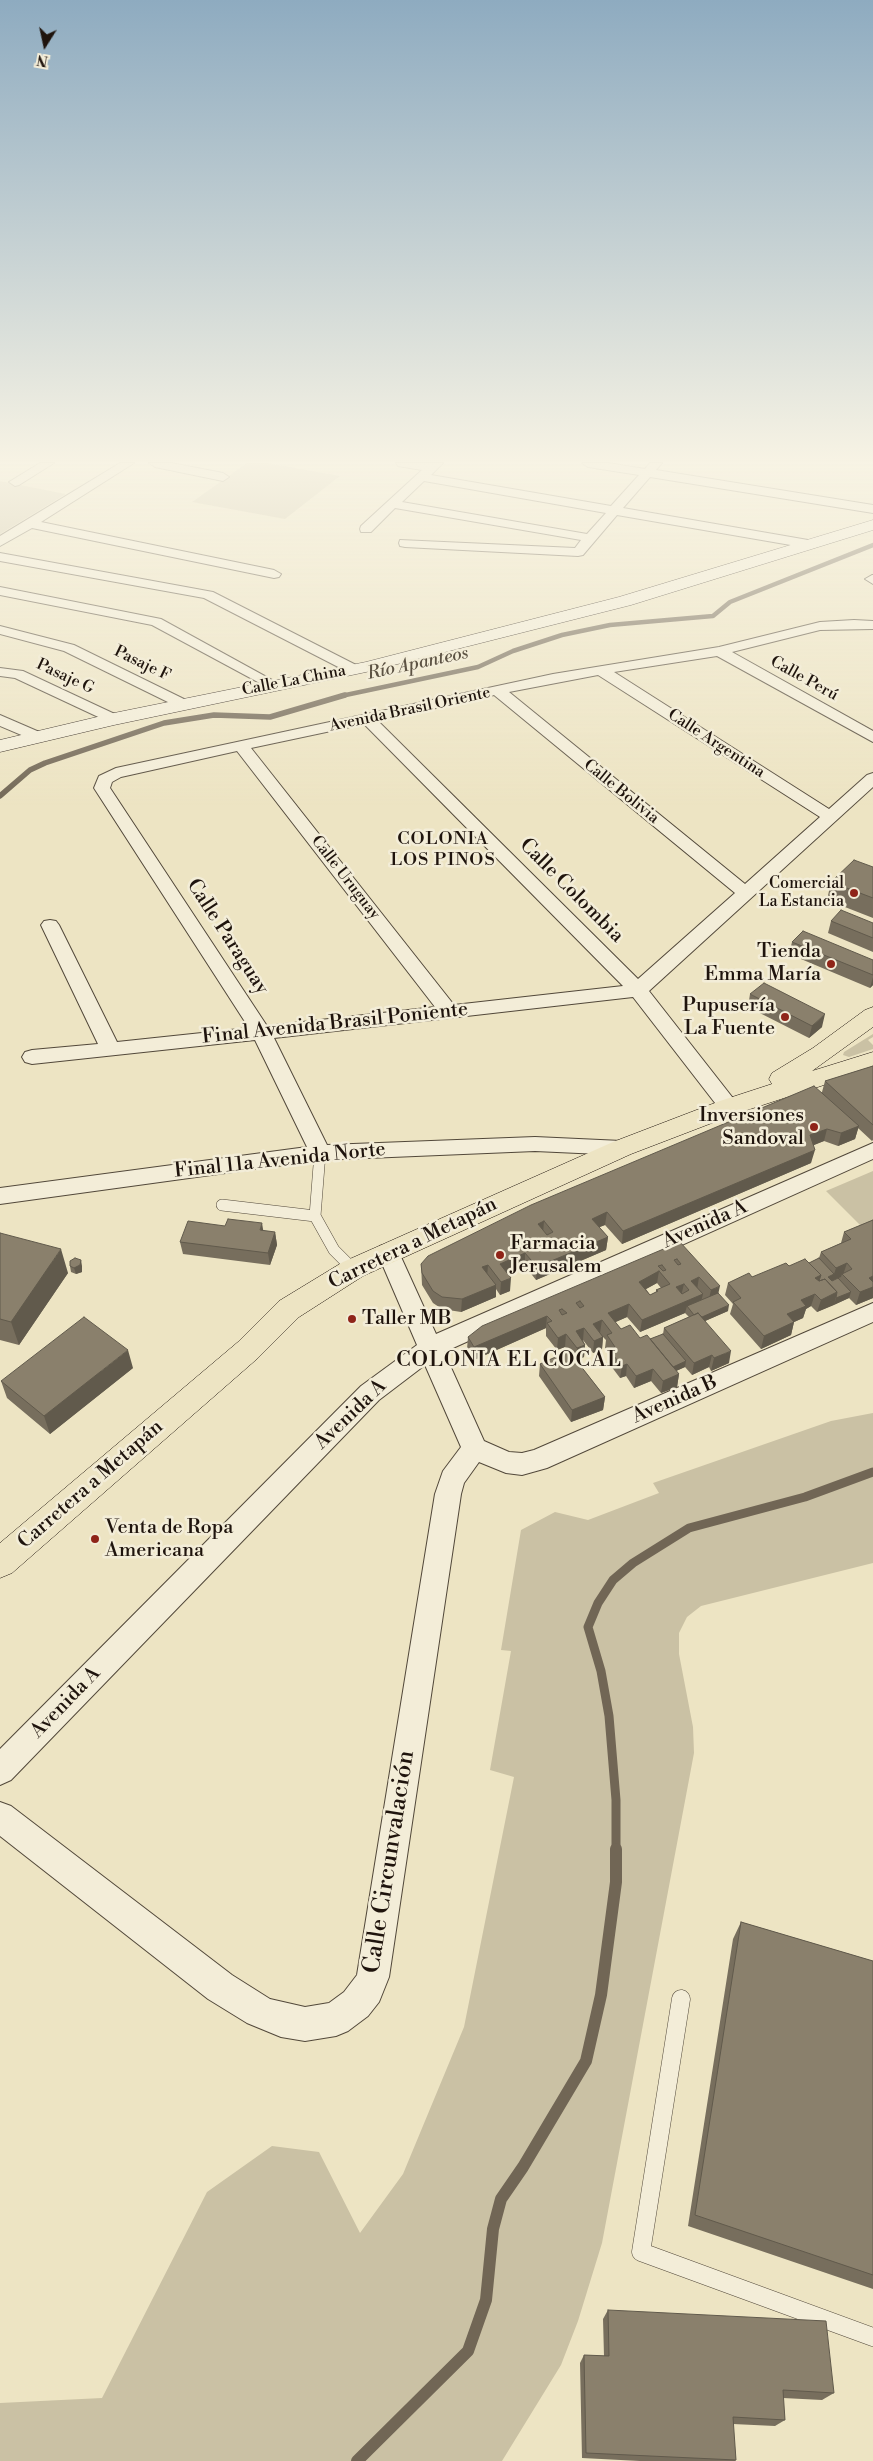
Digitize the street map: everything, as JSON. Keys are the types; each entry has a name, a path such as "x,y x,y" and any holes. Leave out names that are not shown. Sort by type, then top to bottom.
{"main road":[{"name":"Calle La China","path":"0,746 114,719 353,669 625,601 699,578"},
{"path":"730,1107 822,1054 873,1015"},
{"path":"730,1107 807,1086 873,1060"},
{"name":"Carretera a Metapán","path":"0,1563 248,1350 289,1309 353,1269 622,1148 730,1107"}],"street":[{"path":"114,578 208,595 353,669"},
{"path":"0,591 156,622 274,686"},
{"name":"Avenida Brasil Oriente","path":"105,779 116,773 553,678 719,651 820,626 873,625"},
{"name":"Pasaje F","path":"0,630 69,648 183,704"},
{"name":"Calle Perú","path":"719,651 873,737"},
{"name":"Calle Argentina","path":"602,671 831,817"},
{"name":"Pasaje G","path":"0,672 18,674 114,719"},
{"name":"Calle Bolivia","path":"498,691 745,892"},
{"name":"Calle Colombia","path":"367,718 638,990 730,1107"},
{"path":"0,720 38,736"},
{"name":"Calle Uruguay","path":"241,746 448,1012"},
{"path":"638,990 873,778"},
{"name":"Calle Paraguay","path":"105,779 102,788 262,1033 320,1153"},
{"path":"50,925 110,1048"},
{"name":"Final Avenida Brasil Poniente","path":"32,1057 638,990"},
{"name":"Final 11a Avenida Norte","path":"0,1196 320,1153 535,1144 583,1144 622,1148"},
{"name":"Avenida A","path":"0,1770 370,1393 431,1347 873,1150"},
{"path":"388,1252 474,1448"},
{"name":"Avenida B","path":"474,1448 506,1462 522,1464 538,1460 873,1312"},
{"name":"Calle Circunvalación","path":"0,1817 220,1987 259,2011 281,2020 304,2024 336,2019 356,2004 367,1990 373,1977 448,1494 452,1479 474,1448"}],"lane":[{"path":"320,1153 315,1216 334,1250 353,1269"},
{"path":"222,1205 315,1216"},
{"path":"681,1999 641,2252 873,2337"}],"shaded area":[{"path":"873,1034 873,1037 868,1040 873,1045 873,1049 849,1057 843,1055 844,1052"},
{"path":"873,1171 873,1231 868,1233 826,1191"},
{"path":"873,1413 873,1563 701,1606 687,1617 679,1633 679,1654 693,1727 694,1753 602,2243 578,2321 561,2365 502,2461 0,2461 0,2403 102,2398 207,2192 272,2146 319,2152 360,2233 403,2174 464,2027 514,1777 490,1770 511,1651 501,1650 521,1530 555,1512 588,1520 659,1493 653,1483 831,1421"}],"building":[{"path":"854,860 873,867 873,898 831,882"},
{"path":"841,910 873,923 873,938 831,921"},
{"path":"803,931 873,960 873,975 792,942"},
{"path":"764,983 825,1014 812,1026 750,994"},
{"path":"873,1066 873,1125 825,1081"},
{"path":"814,1086 859,1126 841,1133 827,1129 810,1135 815,1150 623,1231 607,1212 592,1219 608,1237 537,1267 525,1253 500,1264 511,1278 501,1282 488,1265 482,1267 496,1285 462,1299 442,1297 433,1291 422,1273 421,1264 428,1256 531,1205","holes":["544,1221 553,1232 547,1235 538,1224"]},
{"path":"228,1219 262,1223 260,1230 275,1232 268,1253 180,1242 188,1221 225,1226"},
{"path":"873,1220 873,1276 869,1278 873,1282 873,1287 860,1292 842,1274 852,1269 847,1263 836,1268 821,1252 851,1239 844,1232"},
{"path":"0,1233 61,1249 11,1322 0,1319"},
{"path":"680,1242 720,1286 711,1290 699,1277 691,1281 703,1294 642,1320 629,1304 608,1313 621,1329 630,1325 640,1338 647,1335 679,1374 663,1381 653,1369 636,1376 627,1364 622,1366 609,1350 615,1347 607,1335 612,1333 602,1320 593,1324 603,1337 594,1341 584,1328 576,1331 585,1345 577,1348 566,1334 558,1338 547,1323 552,1321 547,1316 474,1347 468,1337 482,1326","holes":["677,1259 681,1264 678,1265 674,1260","662,1265 666,1270 663,1271 658,1266","659,1271 670,1284 650,1295 639,1282","684,1284 689,1290 682,1294 676,1287","580,1301 584,1306 580,1308 576,1303","562,1309 567,1313 562,1315 559,1310"]},
{"path":"75,1258 81,1260 80,1265 74,1268 70,1266 70,1261"},
{"path":"819,1258 834,1274 828,1277 832,1281 838,1278 851,1292 836,1298 837,1292 825,1279 819,1281 821,1275 809,1263"},
{"path":"805,1259 821,1275 815,1278 819,1281 825,1279 837,1292 821,1300 815,1294 801,1300 806,1306 787,1314 794,1322 764,1336 733,1302 741,1298 728,1283 749,1273 752,1277 786,1263 789,1266"},
{"path":"718,1293 729,1305 702,1317 698,1313 694,1315 687,1306"},
{"path":"698,1313 731,1351 714,1358 712,1355 694,1363 664,1328"},
{"path":"84,1317 128,1350 44,1416 1,1381"},
{"path":"663,1334 686,1361 673,1367 650,1339"},
{"path":"569,1351 605,1397 572,1410 540,1364"},
{"path":"741,1922 873,1961 873,2275 695,2215"},
{"path":"608,2310 826,2321 834,2393 783,2390 785,2420 733,2417 736,2460 586,2453 584,2355 609,2356"}],"waterway":[{"name":"Río Apanteos","path":"343,696 478,667 513,651 562,635 610,625 713,616 730,602 791,578"},
{"name":"Río Apanteos","path":"0,796 30,770 45,763 164,723 214,715 270,717 343,696"},
{"path":"357,2461 468,2351 486,2300 493,2229 501,2199 523,2167 586,2061 601,1995 616,1882 616,1800 609,1716 601,1671 588,1627 598,1603 613,1580 633,1563 689,1528 805,1497 873,1472"}],"place":[{"name":"Comercial La Estancia","path":"854,893"},
{"name":"Tienda Emma María","path":"831,964"},
{"name":"Pupusería La Fuente","path":"785,1017"},
{"name":"Inversiones Sandoval","path":"814,1127"},
{"name":"Farmacia Jerusalem","path":"500,1255"},
{"name":"Taller MB","path":"352,1319"},
{"name":"Venta de Ropa Americana","path":"95,1539"}],"district":[{"name":"COLONIA LOS PINOS","path":"443,850"},
{"name":"COLONIA EL COCAL","path":"509,1361"}]}
